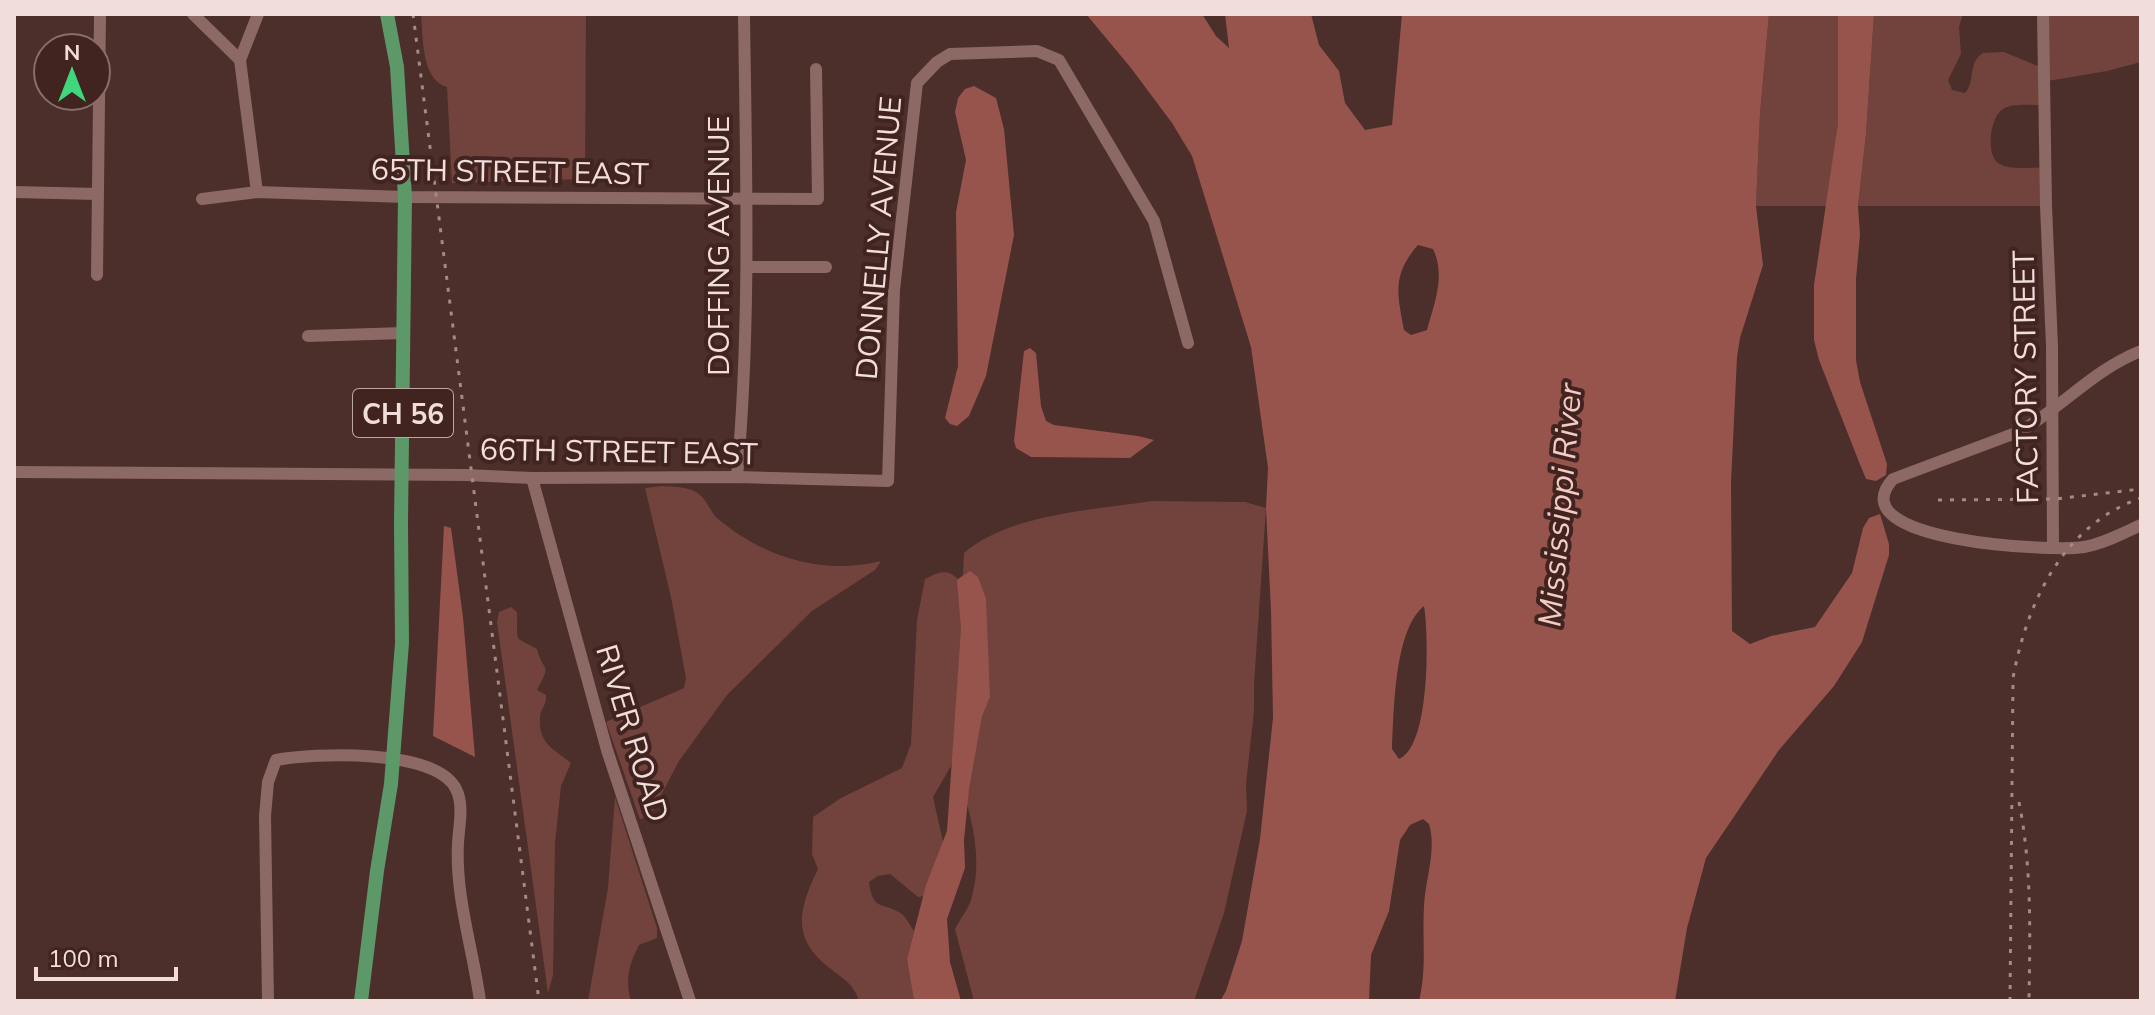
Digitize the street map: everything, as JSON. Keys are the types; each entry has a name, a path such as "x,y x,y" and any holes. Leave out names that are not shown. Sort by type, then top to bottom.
{"main road":[{"name":"CH 56","path":"361,1001 394,758 402,643 405,197 397,67 387,14"}],"street":[{"path":"97,275 100,14"},
{"path":"193,14 240,60"},
{"path":"257,192 240,60 258,14"},
{"name":"DOFFING AVENUE","path":"737,477 748,267 744,14"},
{"name":"FACTORY STREET","path":"2043,14 2053,547"},
{"name":"DONNELLY AVENUE","path":"888,481 894,290 917,83 937,62 950,54 1037,51 1059,60 1154,221 1188,343"},
{"name":"65TH STREET EAST","path":"202,199 257,192 405,197 818,199 816,69"},
{"path":"14,192 97,194"},
{"path":"748,267 826,267"},
{"path":"308,336 404,333"},
{"path":"2141,351 2085,382 2021,431 1893,479 1884,489 1887,510 1905,524 1939,536 2002,546 2086,547 2141,525"},
{"name":"66TH STREET EAST","path":"14,472 532,478 737,477 888,481"},
{"name":"RIVER ROAD","path":"532,478 607,750 638,835 690,1001"},
{"path":"268,1001 265,816 268,782 276,760 304,755 394,758 434,770 447,778 458,792 459,874 480,1001"}],"shaded area":[{"path":"421,14 586,14 585,179 452,183 447,87 438,83 428,67"},
{"path":"1769,14 1838,14 1838,123 1827,206 1756,206"},
{"path":"1874,14 1963,14 1959,27 1961,54 1948,80 1952,90 1965,93 1975,62 1983,53 2004,52 2040,67 2040,105 2016,105 2003,109 1992,127 1991,151 2001,165 2041,168 2042,206 1858,206"},
{"path":"2047,14 2141,14 2141,62 2048,81"},
{"path":"662,486 694,491 717,518 735,532 794,560 837,566 881,561 875,570 812,611 727,695 679,761 650,816 640,819 606,722 684,688 686,678 671,597 645,488"},
{"path":"1152,501 1245,502 1266,508 1254,711 1246,784 1247,811 1224,913 1194,1001 974,1001 955,929 972,896 975,843 953,757 933,797 943,842 924,896 918,897 890,874 878,876 869,882 873,899 903,915 914,931 907,959 914,1001 859,1001 851,986 818,958 804,935 803,911 818,869 812,854 813,817 841,798 902,768 911,744 917,620 925,579 942,572 958,579 963,575 964,553 1004,530 1053,516"},
{"path":"511,607 517,612 518,637 537,649 545,668 537,690 546,695 540,715 542,734 549,745 571,763 561,786 555,843 553,975 548,993 497,622 499,612"},
{"path":"615,797 657,928 657,938 639,945 633,959 628,979 631,1001 588,1001 608,888"}],"water":[{"name":"Mississippi River","path":"1086,14 1202,14 1216,36 1229,48 1225,14 1311,14 1319,45 1339,71 1345,103 1365,130 1392,125 1402,14 1769,14 1756,206 1763,265 1737,357 1731,483 1732,631 1750,644 1771,636 1815,627 1852,573 1863,528 1869,518 1880,514 1889,555 1862,642 1834,686 1779,750 1706,858 1687,928 1675,1001 1419,1001 1424,965 1424,906 1432,844 1429,824 1423,819 1410,825 1400,840 1389,911 1371,955 1369,1001 1220,1001 1242,941 1260,839 1273,718 1266,508 1268,468 1251,347 1192,156 1131,68","holes":["1418,245 1433,249 1439,280 1427,330 1411,335 1404,330 1399,285 1404,266","1424,606 1427,641 1422,713 1417,734 1409,750 1399,759 1392,749 1401,652 1414,617"]},
{"path":"1838,14 1874,14 1858,206 1856,360 1860,382 1887,464 1886,475 1876,481 1866,479 1814,340 1814,285 1838,123"},
{"path":"974,86 996,98 1004,129 1014,235 986,376 969,416 957,426 945,418 958,366 956,212 966,160 955,112 958,98 965,89"},
{"path":"1030,348 1036,353 1041,406 1046,421 1054,425 1154,440 1130,458 1031,457 1016,448 1014,441 1024,351"},
{"path":"444,526 451,528 463,617 475,757 433,736"},
{"path":"970,571 978,577 986,599 990,697 982,716 969,789 964,840 965,868 947,919 950,962 961,1001 914,1001 907,959 926,885 947,831 961,629 957,580"}],"railway":[{"path":"413,14 539,1001"},
{"path":"1938,500 2055,499 2141,489"},
{"path":"2010,1001 2013,678 2019,650 2039,595 2070,547 2090,527 2114,510 2141,498"},
{"path":"2019,802 2028,876 2029,1001"}]}
